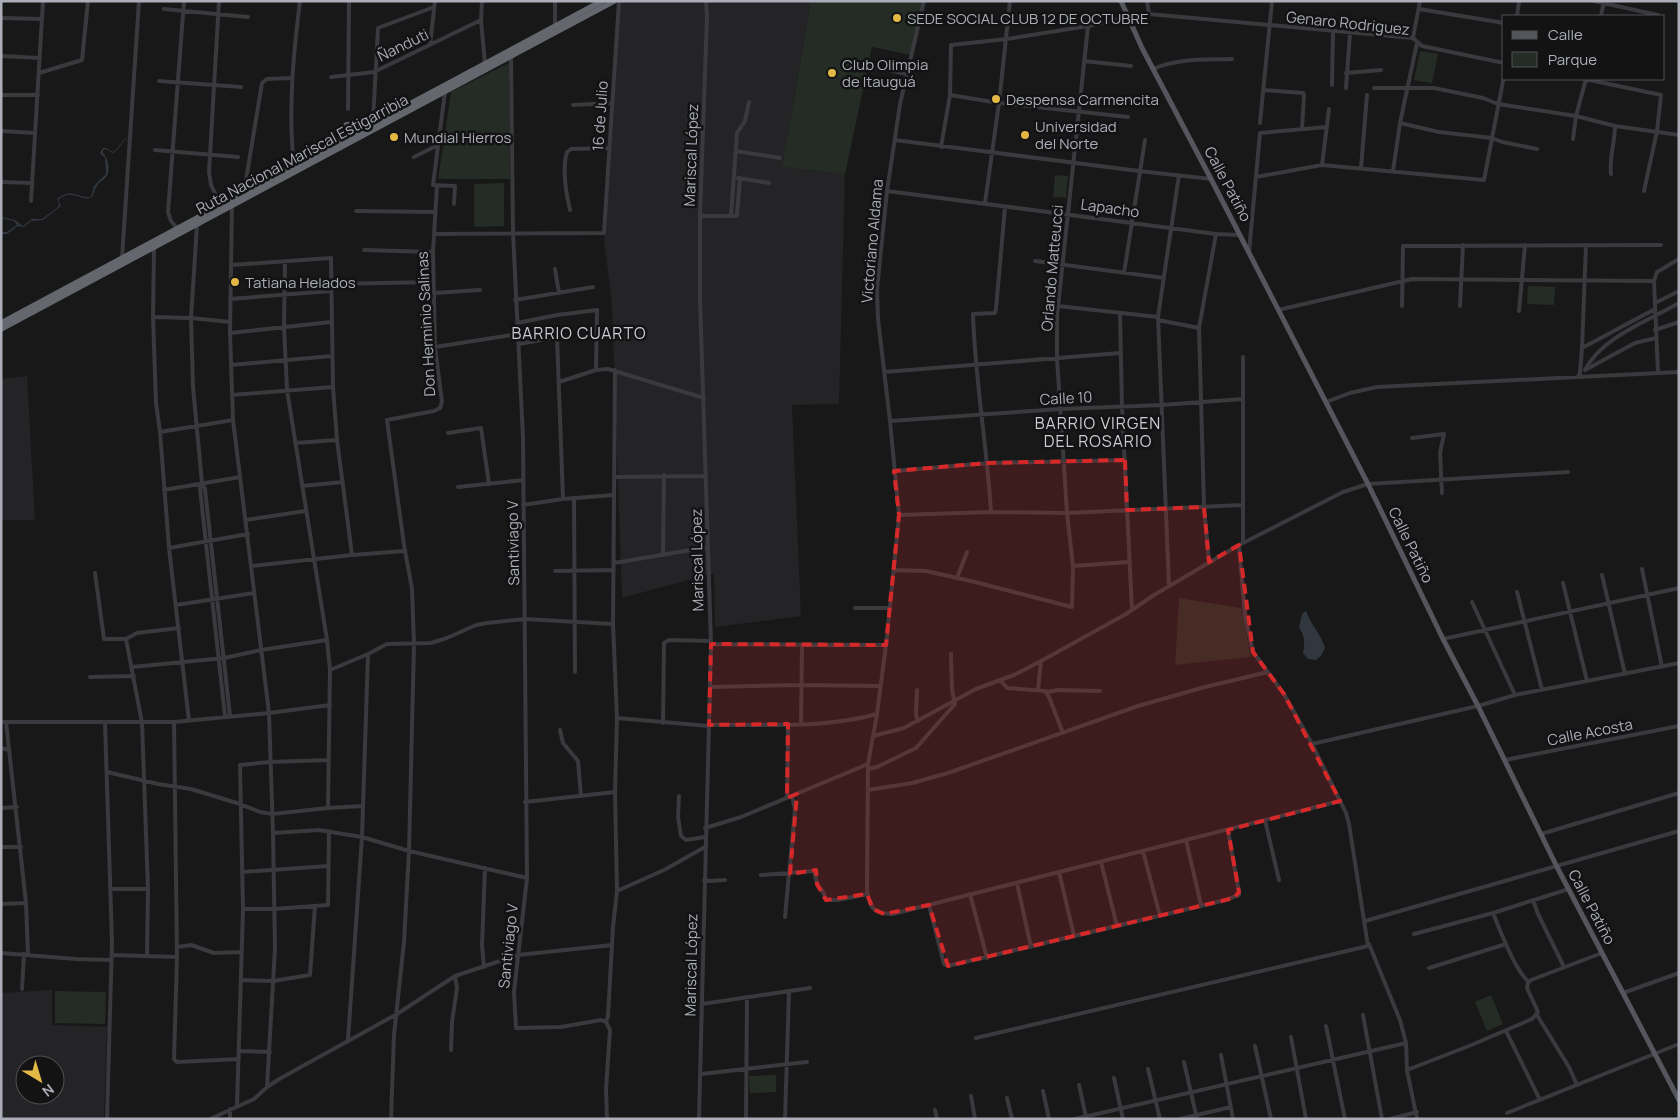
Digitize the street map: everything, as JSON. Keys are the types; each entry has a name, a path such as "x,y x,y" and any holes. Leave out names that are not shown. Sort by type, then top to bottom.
{"highway":[{"name":"Ruta Nacional Mariscal Estigarribia","path":"1,329 232,206 381,120 602,1"},
{"name":"Ruta Nacional Mariscal Estigarribia","path":"1,323 246,192 445,92 614,1"},
{"path":"346,141 342,131 346,125 381,120"}],"main road":[{"name":"Calle Patiño","path":"1121,1 1152,68 1211,178 1368,484 1568,889 1679,1100"}],"street":[{"path":"31,201 43,1"},
{"path":"39,74 82,60 88,1"},
{"path":"122,258 140,1"},
{"path":"178,229 171,221 168,212 184,1"},
{"path":"219,1 209,172 211,185 221,206"},
{"path":"294,167 290,110 300,1"},
{"path":"348,109 349,1"},
{"path":"430,45 435,1"},
{"path":"482,1 481,20 485,65"},
{"path":"555,1 556,27"},
{"name":"16 de Julio","path":"513,233 604,233 619,1"},
{"name":"Mariscal López","path":"699,1119 704,847 711,642 700,299 700,216 706,1"},
{"name":"Victoriano Aldama","path":"868,894 868,767 886,644 898,515 890,421 878,319 877,290 887,191 900,104 924,1"},
{"path":"985,203 999,103 1010,1"},
{"path":"1147,1 1149,14"},
{"path":"1260,123 1272,1"},
{"path":"1413,38 1420,1"},
{"path":"1517,15 1519,1"},
{"path":"1594,1 1658,15"},
{"path":"1601,15 1604,2"},
{"path":"372,121 378,28 434,7"},
{"path":"164,9 248,18"},
{"path":"1419,9 1502,23"},
{"name":"Genaro Rodriguez","path":"950,95 951,45 1006,39 1088,26 1112,21 1127,15 1149,14 1413,38 1422,46 1502,63"},
{"path":"1,18 42,19"},
{"name":"Ñanduti","path":"331,76 348,76 374,72 481,20"},
{"name":"Orlando Matteucci","path":"957,578 1072,607 1073,566 1066,513 1057,358 1058,306 1088,26"},
{"path":"1332,85 1333,32"},
{"path":"1346,88 1350,33"},
{"path":"1392,171 1417,43"},
{"path":"1,56 40,58"},
{"name":"Santiviago V","path":"511,57 513,233 515,300 519,344 523,480 527,878 514,992 516,1028 561,1027 601,1020 606,1022"},
{"path":"1152,68 1184,60 1232,59"},
{"path":"1084,61 1131,66"},
{"path":"873,66 907,74"},
{"path":"1346,73 1382,70"},
{"path":"246,192 246,180 262,83 267,79 292,78"},
{"path":"1256,177 1322,165 1484,180 1503,80"},
{"path":"1573,139 1576,116 1586,80"},
{"path":"1590,80 1661,96 1657,131 1644,191"},
{"path":"159,82 241,87"},
{"path":"1374,88 1408,87 1447,90 1483,98 1498,104 1576,116 1615,126 1679,135"},
{"path":"1264,90 1303,93 1302,129"},
{"path":"414,157 438,145 445,92"},
{"path":"1,95 38,95"},
{"path":"940,147 950,95 999,103 1128,117"},
{"path":"1361,168 1367,95"},
{"path":"731,216 738,133 745,121 749,102"},
{"path":"573,105 612,103"},
{"path":"1322,165 1329,109"},
{"path":"1400,123 1439,132 1492,138 1502,142 1537,149"},
{"path":"1611,174 1610,162 1615,137 1615,126"},
{"path":"1249,252 1260,133 1327,127"},
{"path":"1,131 35,133"},
{"path":"895,140 1179,176 1211,178"},
{"path":"1124,273 1139,171 1146,140"},
{"name":"Don Herminio Salinas","path":"404,551 387,420 434,411 440,408 442,396 435,347 433,252 437,186 432,185 438,145"},
{"path":"570,210 566,184 567,152 571,149 610,148"},
{"path":"155,150 238,157"},
{"path":"736,150 780,158"},
{"path":"1169,586 1158,318 1179,176"},
{"path":"733,178 769,183"},
{"path":"700,216 737,215 740,178"},
{"path":"1,182 32,183"},
{"path":"437,186 454,186 454,204"},
{"name":"Lapacho","path":"887,191 1216,234 1240,235"},
{"path":"232,206 230,333 233,420 268,713 273,833 273,980 267,1087"},
{"path":"991,512 988,463 975,364 973,314 995,313 1006,207"},
{"path":"356,211 435,212"},
{"path":"197,225 191,318 193,388 202,483 200,489 208,540 228,716"},
{"path":"434,234 513,233"},
{"path":"1209,562 1204,507 1202,402 1198,328 1216,234"},
{"path":"1578,377 1582,348 1586,245"},
{"path":"1402,306 1403,246 1661,245"},
{"path":"1460,306 1463,246"},
{"path":"1519,311 1524,246"},
{"path":"154,248 153,317 156,403 160,432 168,548 189,720"},
{"path":"364,250 433,252"},
{"path":"231,265 331,258 333,387 337,440 352,555"},
{"path":"1658,373 1654,281 1657,272 1679,259"},
{"path":"285,261 284,326 287,390 327,640 330,670 328,808"},
{"path":"1035,261 1164,278"},
{"path":"555,269 559,293"},
{"path":"1278,310 1412,279 1654,281"},
{"path":"331,284 434,282"},
{"path":"515,300 594,287"},
{"path":"434,293 480,290"},
{"path":"230,299 331,291"},
{"path":"1655,303 1679,291"},
{"path":"1585,370 1599,352 1610,343 1679,303"},
{"path":"1058,306 1158,318 1198,328"},
{"path":"1582,348 1655,309"},
{"path":"517,323 597,310 596,370"},
{"path":"1120,313 1122,407 1132,610"},
{"path":"153,317 230,322"},
{"path":"230,333 331,322"},
{"path":"1655,330 1679,322"},
{"path":"435,347 518,334"},
{"path":"519,344 557,337 563,499"},
{"path":"1580,372 1635,343 1656,338"},
{"path":"884,372 1120,353"},
{"path":"231,365 332,356"},
{"path":"1243,357 1241,544 1246,617 1251,645 1256,659 1284,694 1312,744 1349,824 1369,942 1392,997 1406,1043 1407,1070 1418,1119"},
{"path":"559,382 596,370 615,370 704,398"},
{"path":"607,1119 606,1089 610,1030 606,1022 617,891 615,792 617,718 613,624 615,370"},
{"path":"1326,402 1377,387 1679,372"},
{"path":"232,395 333,387"},
{"name":"Calle 10","path":"890,421 1243,399"},
{"path":"160,432 233,420"},
{"path":"448,433 481,428 489,484"},
{"path":"1412,438 1444,434 1440,453 1442,493"},
{"path":"295,443 337,440"},
{"path":"894,471 988,463 1125,460"},
{"path":"873,736 904,728 976,689 1041,661 1132,610 1241,544 1343,492 1368,484 1568,472"},
{"path":"663,555 664,475"},
{"path":"614,477 706,476"},
{"path":"164,490 240,477"},
{"path":"458,487 523,480"},
{"path":"302,486 343,482"},
{"path":"523,506 563,499 614,495"},
{"path":"574,498 575,672"},
{"path":"898,515 991,512 1066,513 1242,505"},
{"path":"246,520 305,511"},
{"path":"168,548 248,534"},
{"path":"614,563 708,548"},
{"path":"251,566 404,551 412,589 414,644 409,851 404,942 394,1036 391,1119"},
{"path":"894,570 917,570 957,578 967,552"},
{"path":"1073,566 1129,562"},
{"path":"1642,569 1662,667"},
{"path":"555,571 614,570"},
{"path":"95,573 104,640 126,639 137,633 179,628"},
{"path":"1602,575 1625,674"},
{"path":"1563,583 1587,681"},
{"path":"1443,639 1679,588"},
{"path":"1517,592 1542,690"},
{"path":"176,605 254,593"},
{"path":"1472,602 1514,695"},
{"path":"855,608 890,608"},
{"path":"330,670 387,644 414,644 438,641 476,625 525,619 613,624"},
{"path":"126,639 142,723 148,889 147,956"},
{"path":"132,667 222,658 327,640"},
{"path":"662,723 664,642 669,640 802,645 886,644"},
{"path":"801,724 802,645"},
{"path":"348,1040 364,806 368,654"},
{"path":"705,828 741,817 868,767 877,767 916,748 955,704 952,690 951,654"},
{"path":"1038,690 1041,661"},
{"path":"1312,744 1478,706 1514,695 1679,663"},
{"path":"868,790 912,783 948,773 1138,706 1268,672"},
{"path":"90,677 134,676"},
{"path":"1000,680 1007,688 1045,690 1047,692 1058,690 1100,691"},
{"path":"710,687 881,686"},
{"path":"917,690 916,715 918,721"},
{"path":"1047,692 1062,733"},
{"path":"22,989 26,954 26,903 10,750 4,722 174,722 330,705"},
{"path":"617,718 709,726 801,724 855,720 877,714"},
{"path":"105,722 111,889 107,1119"},
{"path":"174,722 177,947 175,1061 239,1059"},
{"path":"787,798 788,724"},
{"name":"Calle Acosta","path":"1505,760 1679,726"},
{"path":"560,730 563,743 578,761 581,796"},
{"path":"1,748 10,750"},
{"path":"238,1106 243,909 240,765 329,760"},
{"path":"107,772 191,790 272,814 364,806"},
{"path":"525,802 615,792"},
{"path":"1541,834 1679,794"},
{"path":"679,796 678,817 680,836 686,840 705,837"},
{"path":"785,917 795,809 792,796"},
{"path":"761,876 814,871 817,884 828,901 868,894 873,909 884,914 892,914 1340,801"},
{"path":"1,808 16,807"},
{"path":"1265,820 1279,880"},
{"path":"273,833 312,830 329,831 362,837 409,851 527,878"},
{"path":"929,905 944,964 953,966 1222,901 1238,895 1228,830"},
{"path":"243,909 274,909 328,904 329,831"},
{"path":"1365,921 1679,831"},
{"path":"1186,840 1201,905"},
{"path":"1,847 20,847"},
{"path":"617,891 664,870 704,847"},
{"path":"1143,851 1160,916"},
{"path":"1101,862 1117,926"},
{"path":"242,872 328,866"},
{"path":"484,967 482,945 485,868"},
{"path":"1060,872 1074,936"},
{"path":"704,880 725,880"},
{"path":"1017,883 1031,947"},
{"path":"111,889 148,889"},
{"path":"1414,934 1568,889"},
{"path":"970,894 987,958"},
{"path":"1533,900 1564,967"},
{"path":"1,904 26,903"},
{"path":"241,980 273,980 310,975 315,906"},
{"path":"1493,912 1506,944 1522,974 1529,982"},
{"path":"976,1038 1366,948 1369,942"},
{"path":"177,947 187,944 196,945 214,953 241,952"},
{"path":"1429,968 1506,944"},
{"path":"210,1119 254,1099 267,1087 397,1014 455,976 518,954 612,945"},
{"path":"1,953 177,957"},
{"path":"1407,1070 1532,1020 1537,1015 1538,1009 1527,988 1529,982 1535,978 1602,953"},
{"path":"505,960 518,965"},
{"path":"1623,994 1679,973"},
{"path":"451,1050 452,1022 457,988 455,976"},
{"path":"702,1004 810,988"},
{"path":"785,1119 789,991"},
{"path":"746,1119 747,997"},
{"path":"1363,1015 1382,1119"},
{"path":"1537,1015 1569,1067 1577,1085"},
{"path":"1326,1026 1345,1119"},
{"path":"1506,1031 1540,1100"},
{"path":"1291,1037 1306,1119"},
{"path":"1074,1119 1086,1118 1155,1100 1406,1043"},
{"path":"1507,1114 1679,1044"},
{"path":"1255,1046 1271,1119"},
{"path":"240,1051 270,1052"},
{"path":"1221,1055 1233,1119"},
{"path":"701,1074 786,1066 807,1062"},
{"path":"1184,1062 1196,1117"},
{"path":"1148,1069 1160,1119"},
{"path":"1114,1078 1123,1119"},
{"path":"1079,1085 1086,1118"},
{"path":"1043,1091 1049,1119"},
{"path":"971,1096 975,1119"},
{"path":"1007,1098 1012,1119"},
{"path":"1180,1119 1196,1117 1230,1107"},
{"path":"230,1110 230,1119"},
{"path":"935,1110 937,1119"},
{"path":"1390,1119 1417,1112"}],"highlighted area":[{"path":"1125,460 1127,510 1204,507 1209,562 1239,545 1253,652 1284,694 1340,801 1228,830 1239,892 1234,898 948,966 929,905 884,914 873,909 867,894 826,900 817,884 816,870 790,874 797,794 787,798 788,724 709,725 711,644 886,645 899,515 894,471 988,463"}],"shaded area":[{"path":"620,1 811,1 782,167 845,174 839,404 792,405 801,616 715,627 714,573 622,598 612,305 604,239"},
{"path":"128,137 113,153 106,149 103,150 109,168 108,174 96,187 92,197 84,198 72,195 63,196 58,200 61,206 43,220 31,221 24,227 18,226 7,234 1,234 1,232 7,232 17,225 14,221 1,217 15,220 23,226 32,219 42,219 57,208 59,205 57,199 62,196 71,194 91,197 94,186 106,174 105,158 100,153 103,148 106,148 113,152 124,140"},
{"path":"27,376 35,520 1,520 1,379"},
{"path":"1306,611 1325,648 1321,656 1316,660 1308,659 1303,653 1304,640 1299,628 1302,614"},
{"path":"52,990 52,1025 107,1027 104,1119 1,1119 1,993"}],"green space":[{"name":"Club Olimpia de Itauguá","path":"811,1 924,1 911,55 872,47 845,174 782,167"},
{"path":"1420,51 1438,54 1432,83 1414,80"},
{"path":"509,63 510,179 438,179 451,92"},
{"path":"1055,175 1068,176 1066,198 1053,197"},
{"path":"504,183 504,226 474,227 474,184"},
{"path":"1528,286 1555,287 1554,305 1527,304"},
{"path":"1179,598 1241,608 1251,657 1175,665"},
{"path":"55,991 106,992 105,1024 55,1023"},
{"path":"1491,995 1503,1024 1487,1031 1475,1002"},
{"path":"776,1075 776,1092 750,1093 749,1076"}],"place":[{"name":"SEDE SOCIAL CLUB 12 DE OCTUBRE","path":"897,18"},
{"name":"Club Olimpia de Itauguá","path":"832,73"},
{"name":"Despensa Carmencita","path":"996,99"},
{"name":"Universidad del Norte","path":"1025,135"},
{"name":"Mundial Hierros","path":"394,137"},
{"name":"Tatiana Helados","path":"235,282"}],"district":[{"name":"BARRIO CUARTO","path":"579,333"},
{"name":"BARRIO VIRGEN DEL ROSARIO","path":"1098,432"}]}
